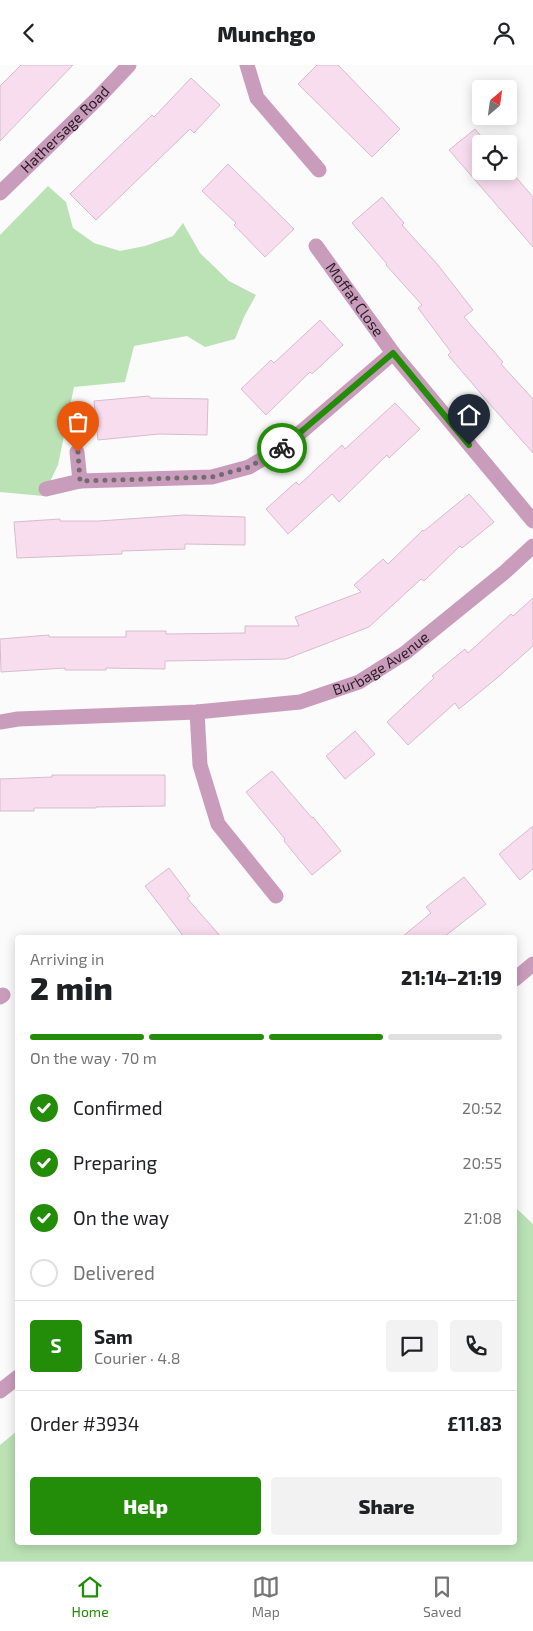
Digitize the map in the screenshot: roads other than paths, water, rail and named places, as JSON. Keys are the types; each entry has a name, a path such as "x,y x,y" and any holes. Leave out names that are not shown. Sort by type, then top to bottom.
{"street":[{"name":"Hathersage Road","path":"0,193 91,105 129,65"},
{"path":"247,65 257,98 319,170"},
{"name":"Moffat Close","path":"316,246 393,353 533,521"},
{"path":"46,489 80,481 212,477 249,467 286,445 393,353"},
{"path":"78,452 80,481"},
{"name":"Burbage Avenue","path":"0,723 18,719 197,712 300,701 359,682 405,653 506,571 533,546"},
{"path":"197,712 200,765 218,824 276,896"},
{"path":"517,977 533,964"},
{"path":"0,1391 15,1379"}]}
